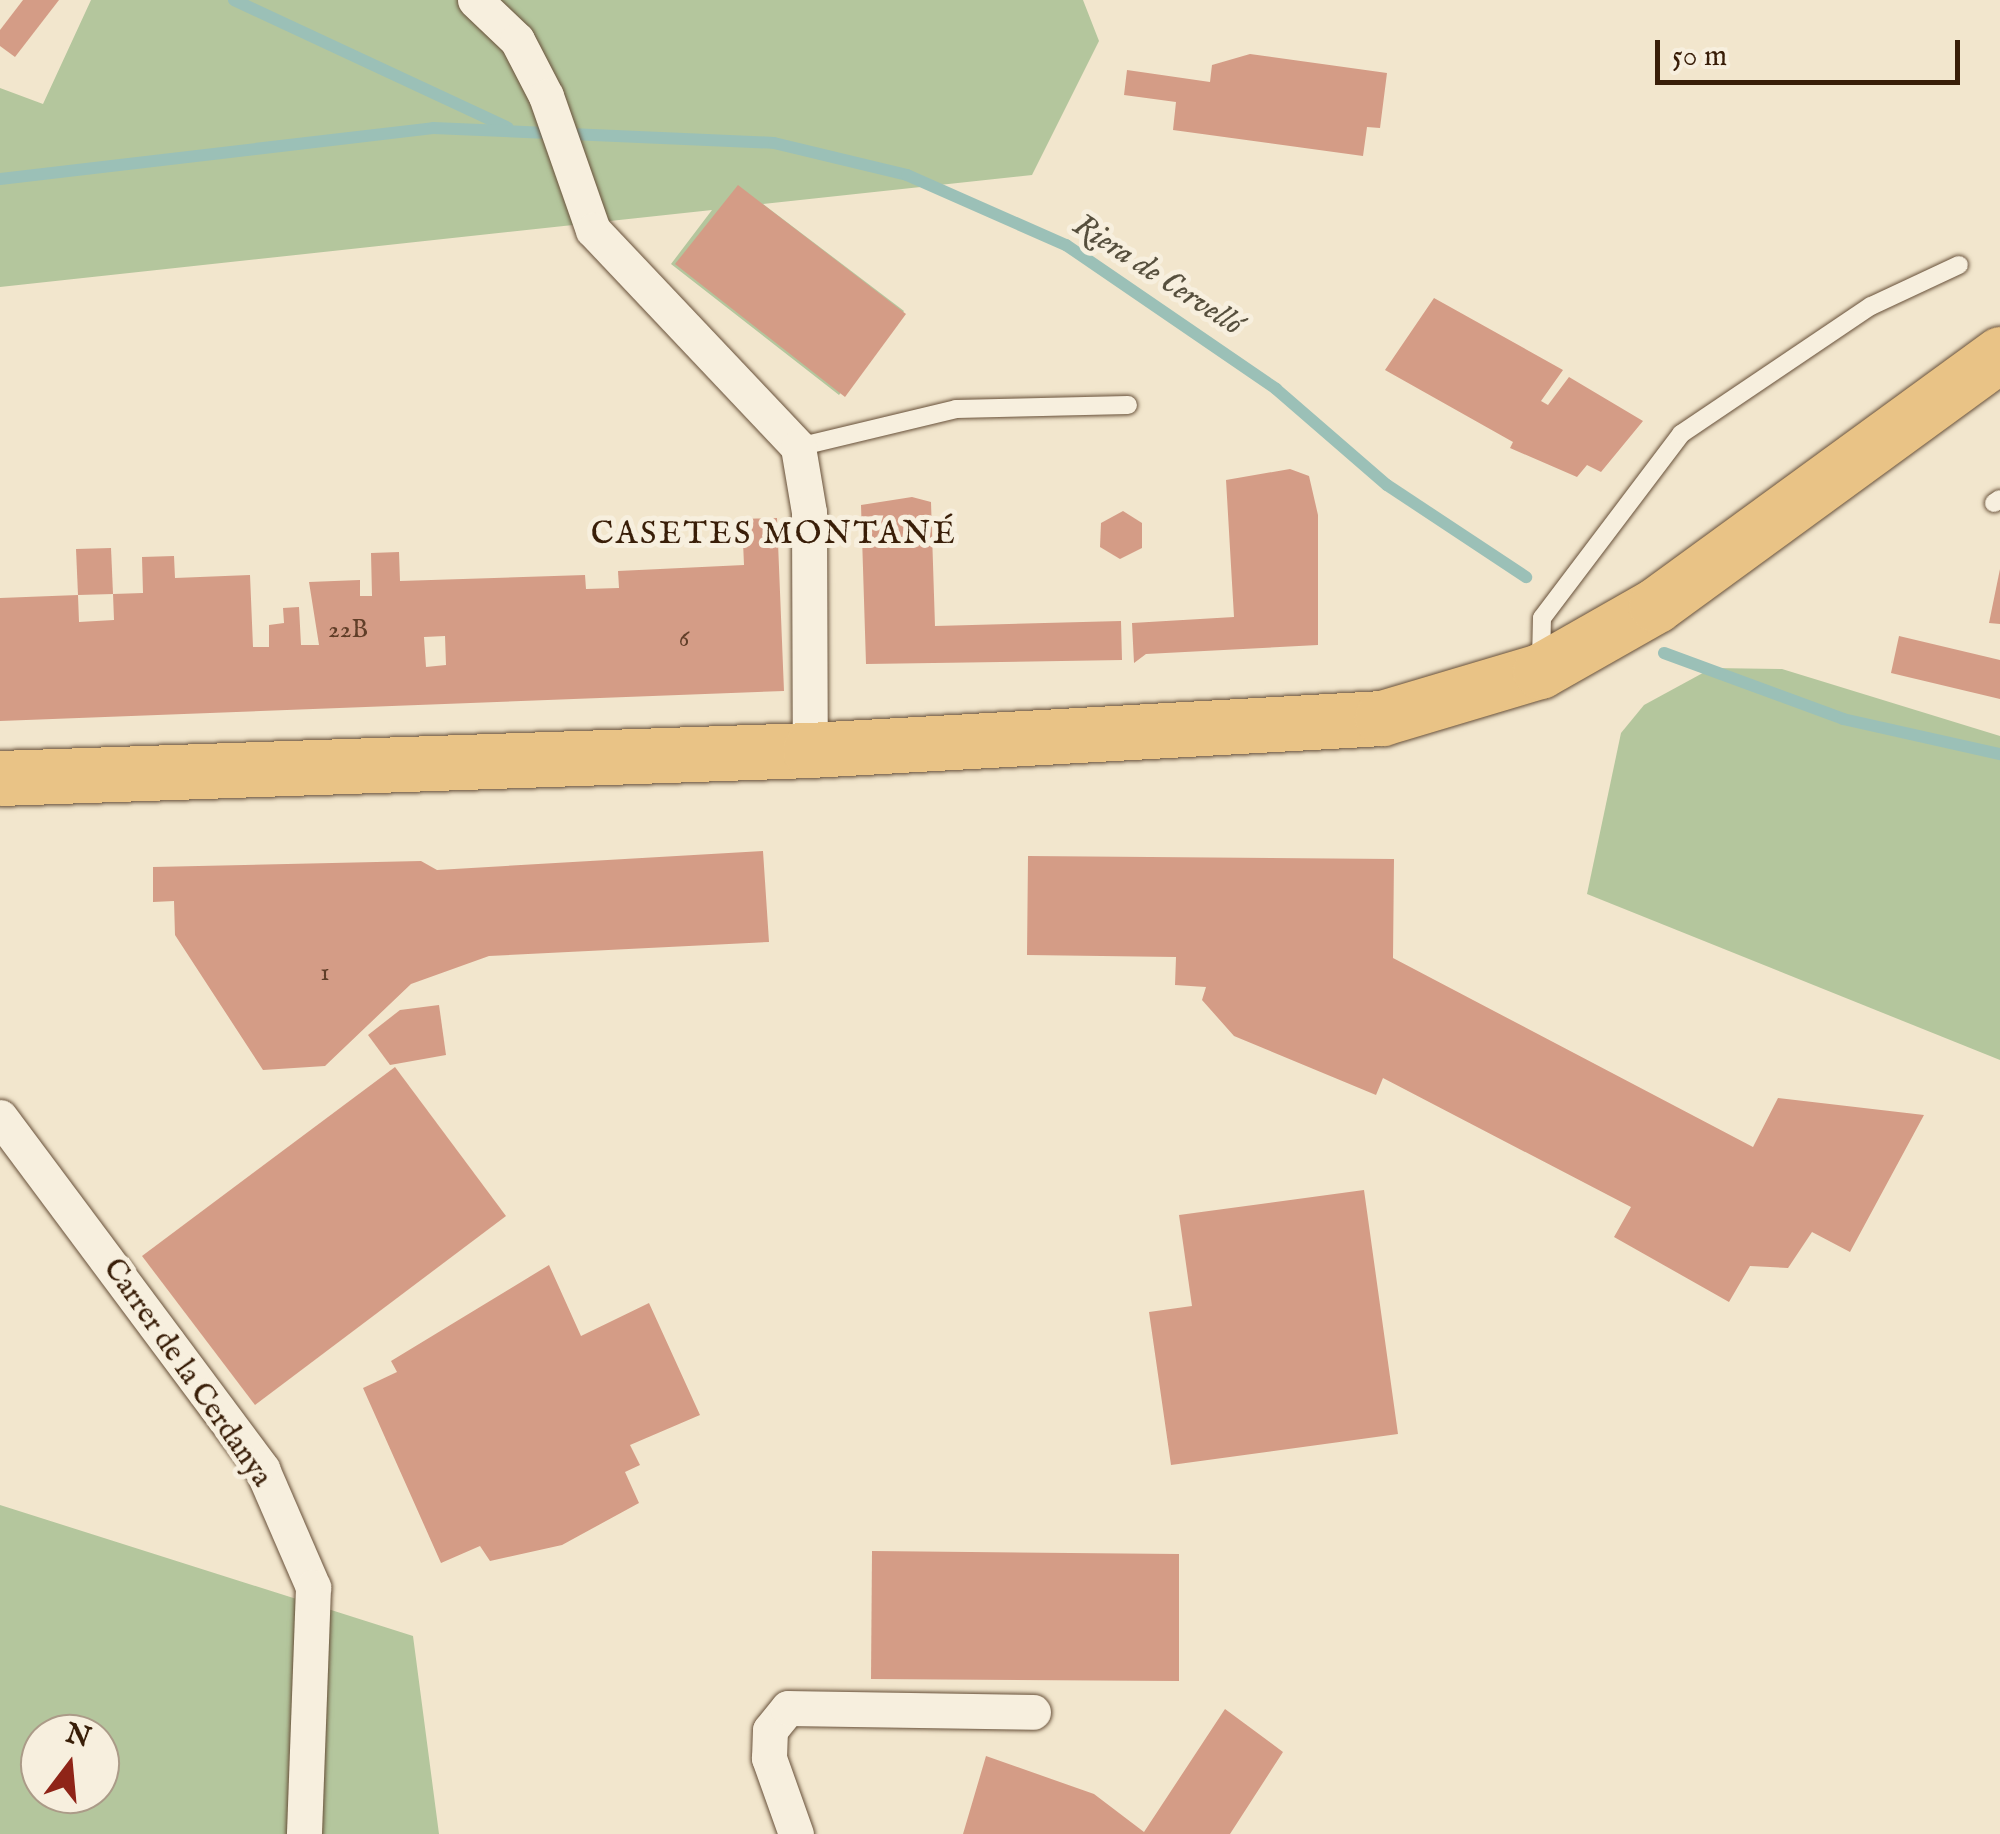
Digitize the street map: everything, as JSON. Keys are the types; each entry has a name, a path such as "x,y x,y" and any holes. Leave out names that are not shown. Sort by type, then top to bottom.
{"main road":[{"path":"0,778 810,750 1382,718 1540,671 1656,606 2000,354"}],"street":[{"path":"475,0 516,40 550,107 593,230 798,447 810,512 810,750"},
{"name":"Carrer de la Cerdanya","path":"0,1117 262,1469 313,1587 304,1834"},
{"path":"796,1834 770,1758 770,1730 788,1708 1033,1712"}],"lane":[{"path":"1540,671 1542,618 1682,434 1871,306 1958,265"},
{"path":"798,447 956,409 1128,405"}],"green space":[{"path":"91,0 1083,0 1099,41 1032,175 763,204 904,311 839,395 671,264 712,210 0,287 0,88 43,104"},
{"path":"1712,668 1782,669 2000,736 2000,1060 1587,894 1621,733 1644,705"},
{"path":"0,1505 413,1636 439,1834 0,1834"}],"building":[{"path":"23,0 59,0 15,57 0,46 0,30"},
{"path":"1250,54 1387,73 1380,128 1367,127 1363,156 1173,130 1176,102 1124,95 1127,70 1210,82 1212,65"},
{"path":"738,185 906,314 845,397 675,264"},
{"path":"1434,298 1563,370 1541,401 1548,405 1569,377 1643,421 1601,472 1587,465 1577,477 1510,448 1513,442 1385,370"},
{"path":"1290,469 1309,476 1318,515 1318,645 1146,654 1134,663 1132,623 1234,617 1226,480"},
{"path":"912,497 931,502 935,626 1121,621 1122,660 866,664 861,505"},
{"path":"1123,511 1142,523 1142,548 1120,559 1100,547 1101,523"},
{"path":"777,518 784,691 0,721 0,598 78,595 79,622 114,620 113,594 143,593 142,557 174,556 175,578 250,575 253,647 269,647 269,625 284,623 283,608 299,607 301,645 319,645 309,582 360,580 360,596 372,596 371,553 399,552 400,581 585,575 586,589 619,588 618,571 744,565 742,519","holes":["445,636 446,665 426,667 424,637"]},
{"path":"111,548 113,594 78,595 76,549"},
{"path":"2000,569 2000,624 1989,623"},
{"path":"1899,636 2000,660 2000,699 1891,673"},
{"path":"763,851 769,942 489,956 411,984 325,1066 263,1070 175,935 174,901 153,902 153,867 421,861 437,870"},
{"path":"1028,856 1394,859 1393,958 1753,1147 1778,1098 1924,1115 1850,1252 1812,1232 1788,1268 1750,1266 1729,1302 1614,1237 1631,1207 1383,1078 1376,1095 1234,1036 1202,1000 1206,987 1175,985 1176,957 1027,955"},
{"path":"439,1005 446,1055 390,1065 368,1035 400,1010"},
{"path":"395,1067 506,1216 255,1405 142,1256"},
{"path":"1364,1190 1398,1434 1171,1465 1149,1312 1192,1306 1179,1215"},
{"path":"549,1265 581,1336 649,1303 700,1415 630,1445 640,1465 625,1472 639,1503 562,1545 490,1561 480,1546 441,1563 363,1388 397,1372 391,1361"},
{"path":"872,1551 1179,1554 1179,1681 871,1679"},
{"path":"1225,1709 1283,1752 1230,1834 963,1834 986,1756 1094,1794 1144,1832"}],"waterway":[{"name":"Riera de Cervelló","path":"234,0 508,128"},
{"name":"Riera de Cervelló","path":"0,179 433,128 774,143 907,175 1066,245 1276,389 1387,485 1526,577"},
{"path":"1664,653 1843,719 2000,754"}],"district":[{"name":"CASETES MONTANÉ","path":"774,535"}]}
